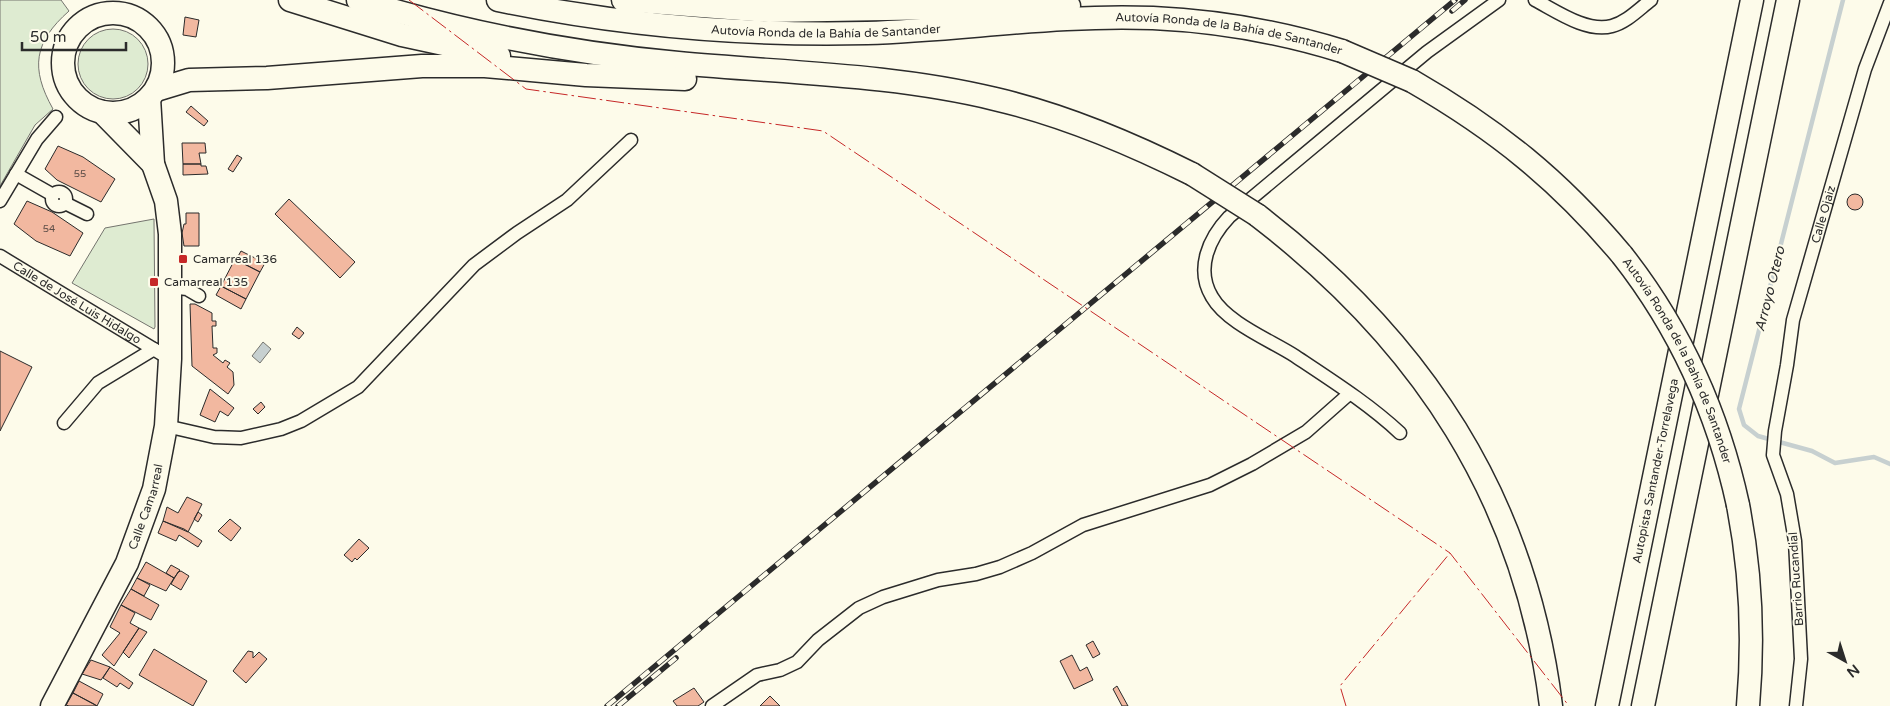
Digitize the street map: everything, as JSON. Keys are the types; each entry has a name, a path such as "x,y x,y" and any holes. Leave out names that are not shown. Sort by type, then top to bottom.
{"highway":[{"path":"133,0 142,22 157,39 162,52 163,66 152,94 152,164"},
{"path":"290,0 368,25 450,46 551,64 657,76"},
{"path":"358,0 467,30 572,50 686,64 888,81 992,98 1093,128 1192,174 1257,215 1331,277 1381,328 1425,382 1463,440 1496,504 1521,572 1542,652 1551,706"},
{"name":"Autovía Ronda de la Bahía de Santander","path":"498,0 623,22 754,32 869,32 1079,19 1142,18 1222,24 1292,37 1342,52 1412,81 1486,126 1542,170 1592,220 1622,255 1657,303 1693,367 1718,430 1738,505 1749,570 1752,641 1748,706"},
{"path":"623,0 704,8 804,12 936,7 1122,6 1206,16 1244,23 1292,37"},
{"name":"Autopista Santander-Torrelavega","path":"1607,706 1752,0"},
{"path":"1643,706 1788,0"},
{"path":"142,22 103,7 74,32 66,45 64,68 69,88 88,107 102,112 118,113 130,111 152,94 189,80 274,78 422,66 485,66 586,74 657,76 992,98"},
{"path":"102,112 152,164"},
{"name":"Calle Camarreal","path":"52,706 127,563 154,488 166,426 162,354 170,287 169,218 162,188 152,164"}],"street":[{"path":"1400,433 1382,416 1219,307 1208,289 1205,277 1205,262 1209,244 1216,231 1229,217 1428,52 1498,0"},
{"path":"1535,0 1571,18 1602,27 1621,22 1651,0"},
{"name":"Calle Ojaiz","path":"1773,455 1775,431 1793,320 1865,69 1890,3"},
{"path":"0,202 37,140 56,117"},
{"path":"166,426 214,437 241,438 281,429 301,421 358,387 474,265 517,233 567,200 630,140"},
{"path":"16,174 53,195 55,205 62,205 65,202 87,214"},
{"name":"Calle de José Luis Hidalgo","path":"0,256 162,354"},
{"path":"170,287 187,290 199,296"},
{"name":"Calle de José Luis Hidalgo","path":"64,423 98,383 162,354"},
{"path":"712,706 742,683 757,675 770,673 797,662 836,624 859,608 883,597 938,580 976,574 1000,567 1032,553 1083,525 1216,482 1267,456 1306,432 1349,394"},
{"name":"Barrio Rucandial","path":"1773,455 1787,494 1795,541 1801,659 1796,706"}],"green space":[{"path":"0,0 61,0 69,11 57,22 49,34 42,45 39,56 41,81 53,109 35,125 0,186"},
{"path":"113,29 132,35 142,45 148,64 142,83 132,93 113,99 94,93 84,83 78,64 84,45 94,35"},
{"path":"154,219 154,329 72,283 105,228"}],"shaded area":[{"path":"263,342 271,349 260,363 252,356"}],"building":[{"path":"185,17 199,20 196,37 183,35"},
{"path":"191,106 208,121 204,126 186,112"},
{"path":"182,143 205,143 206,153 199,153 201,164 183,164"},
{"path":"58,146 83,157 115,179 101,202 57,180 45,169"},
{"path":"237,155 242,158 233,172 228,169"},
{"path":"183,164 201,164 201,166 206,166 208,174 183,175"},
{"path":"1855,194 1863,202 1855,210 1847,202"},
{"path":"289,199 355,262 340,278 275,214"},
{"path":"27,201 52,212 83,233 70,256 36,241 14,224"},
{"path":"186,213 199,213 199,246 184,246 182,233 184,224 186,224"},
{"path":"241,251 265,263 260,272 236,260"},
{"path":"235,259 260,272 246,299 221,286"},
{"path":"221,286 246,299 241,309 216,295"},
{"path":"190,304 195,304 212,313 212,321 216,321 216,326 212,326 213,348 217,348 217,353 213,355 223,363 225,360 230,363 227,367 233,372 234,385 228,394 192,366"},
{"path":"297,327 304,333 299,339 292,334"},
{"path":"0,351 32,367 0,431"},
{"path":"210,389 234,408 228,416 220,411 215,422 200,415"},
{"path":"261,402 265,407 258,414 253,409"},
{"path":"187,497 202,504 188,532 163,521 167,507 178,513"},
{"path":"198,512 202,515 198,522 194,519"},
{"path":"230,519 241,528 231,541 218,531"},
{"path":"163,521 184,529 202,541 198,547 179,535 176,541 158,533"},
{"path":"359,539 369,548 357,560 355,558 352,562 344,555"},
{"path":"146,562 174,578 166,591 137,578"},
{"path":"171,565 180,570 174,578 166,573"},
{"path":"181,571 189,576 181,590 171,584 178,572"},
{"path":"137,578 150,585 144,596 131,589"},
{"path":"131,589 159,605 151,620 121,605"},
{"path":"121,605 135,613 130,623 139,628 114,666 102,655 120,633 110,627"},
{"path":"139,628 147,632 129,658 123,652"},
{"path":"1093,641 1100,654 1093,658 1086,645"},
{"path":"154,649 207,681 193,706 139,675"},
{"path":"248,651 253,652 253,658 259,652 267,659 246,683 233,671"},
{"path":"1072,655 1080,671 1087,667 1093,680 1074,689 1060,661"},
{"path":"91,660 110,667 101,680 82,674"},
{"path":"110,667 133,683 129,689 120,683 117,687 103,678"},
{"path":"79,681 103,694 97,706 73,693"},
{"path":"1117,686 1128,706 1122,706 1113,689"},
{"path":"694,688 704,702 698,706 677,706 673,701"},
{"path":"73,693 97,706 66,705"},
{"path":"770,696 780,706 760,706"}],"waterway":[{"name":"Arroyo Otero","path":"1843,0 1739,409 1744,425 1758,436 1812,451 1835,463 1874,457 1890,464"}],"railway":[{"path":"607,706 1455,0"},
{"path":"1452,11 1465,0"},
{"path":"618,706 676,658"}],"power":[{"path":"409,0 526,89 823,131 1450,553 1569,706"},
{"path":"1346,706 1340,686 1450,553"}],"place":[{"name":"Camarreal 136","path":"183,259"},
{"name":"Camarreal 135","path":"154,282"}]}
